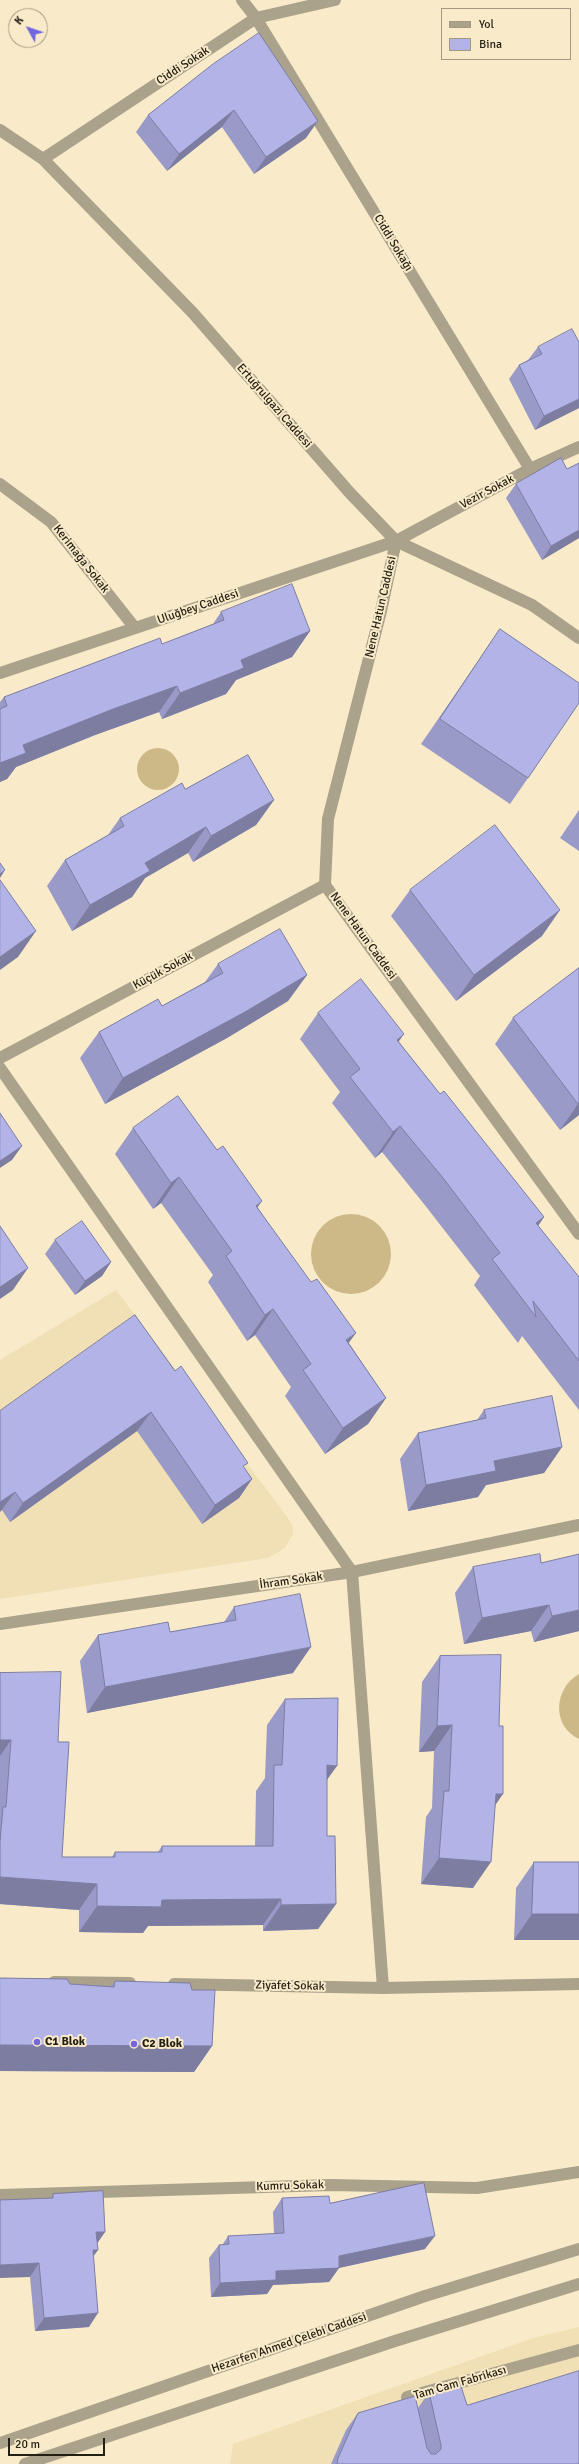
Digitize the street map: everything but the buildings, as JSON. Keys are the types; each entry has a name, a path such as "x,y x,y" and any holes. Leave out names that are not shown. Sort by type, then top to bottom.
{"street":[{"name":"Ciddi Sokağı","path":"242,0 256,18 530,469"},
{"name":"Ciddi Sokak","path":"43,158 256,18 335,0"},
{"name":"Ertuğrulgazi Caddesi","path":"0,130 43,158 193,313 350,493 396,541 532,605 579,638"},
{"name":"Vezir Sokak","path":"396,541 530,469 579,447"},
{"name":"Kerimağa Sokak","path":"0,484 51,522 135,628"},
{"name":"Uluğbey Caddesi","path":"0,673 396,541"},
{"name":"Nene Hatun Caddesi","path":"396,541 381,611 328,819 325,885 579,1234"},
{"name":"Küçük Sokak","path":"0,1058 325,885"},
{"path":"0,1068 352,1572 383,1988"},
{"name":"İhram Sokak","path":"0,1624 352,1572 579,1525"},
{"path":"40,1982 144,1984"},
{"name":"Ziyafet Sokak","path":"160,1984 383,1988 579,1984"},
{"name":"Kumru Sokak","path":"0,2195 331,2185 477,2188 579,2172"},
{"name":"Hezarfen Ahmed Çelebi Caddesi","path":"0,2443 425,2296 579,2249"},
{"path":"25,2464 395,2341 579,2284"},
{"name":"Tam Cam Fabrikası","path":"414,2427 408,2397 579,2350"}],"shaded area":[{"path":"154,748 162,748 170,751 176,757 179,769 176,781 170,787 162,790 154,790 146,787 140,781 137,773 137,765 140,757 146,751"},
{"path":"351,1214 366,1217 379,1226 388,1239 391,1254 388,1269 379,1282 366,1291 351,1294 336,1291 323,1282 314,1269 311,1254 314,1239 323,1226 336,1217"},
{"path":"116,1290 286,1515 293,1526 293,1534 285,1548 268,1558 0,1599 0,1360"},
{"path":"579,1674 579,1739 570,1733 564,1725 560,1716 559,1707 565,1688 571,1680"},
{"path":"579,2327 579,2464 230,2464 233,2444 533,2338"}],"place":[{"name":"C1 Blok","path":"37,2042"},
{"name":"C2 Blok","path":"134,2044"}]}
